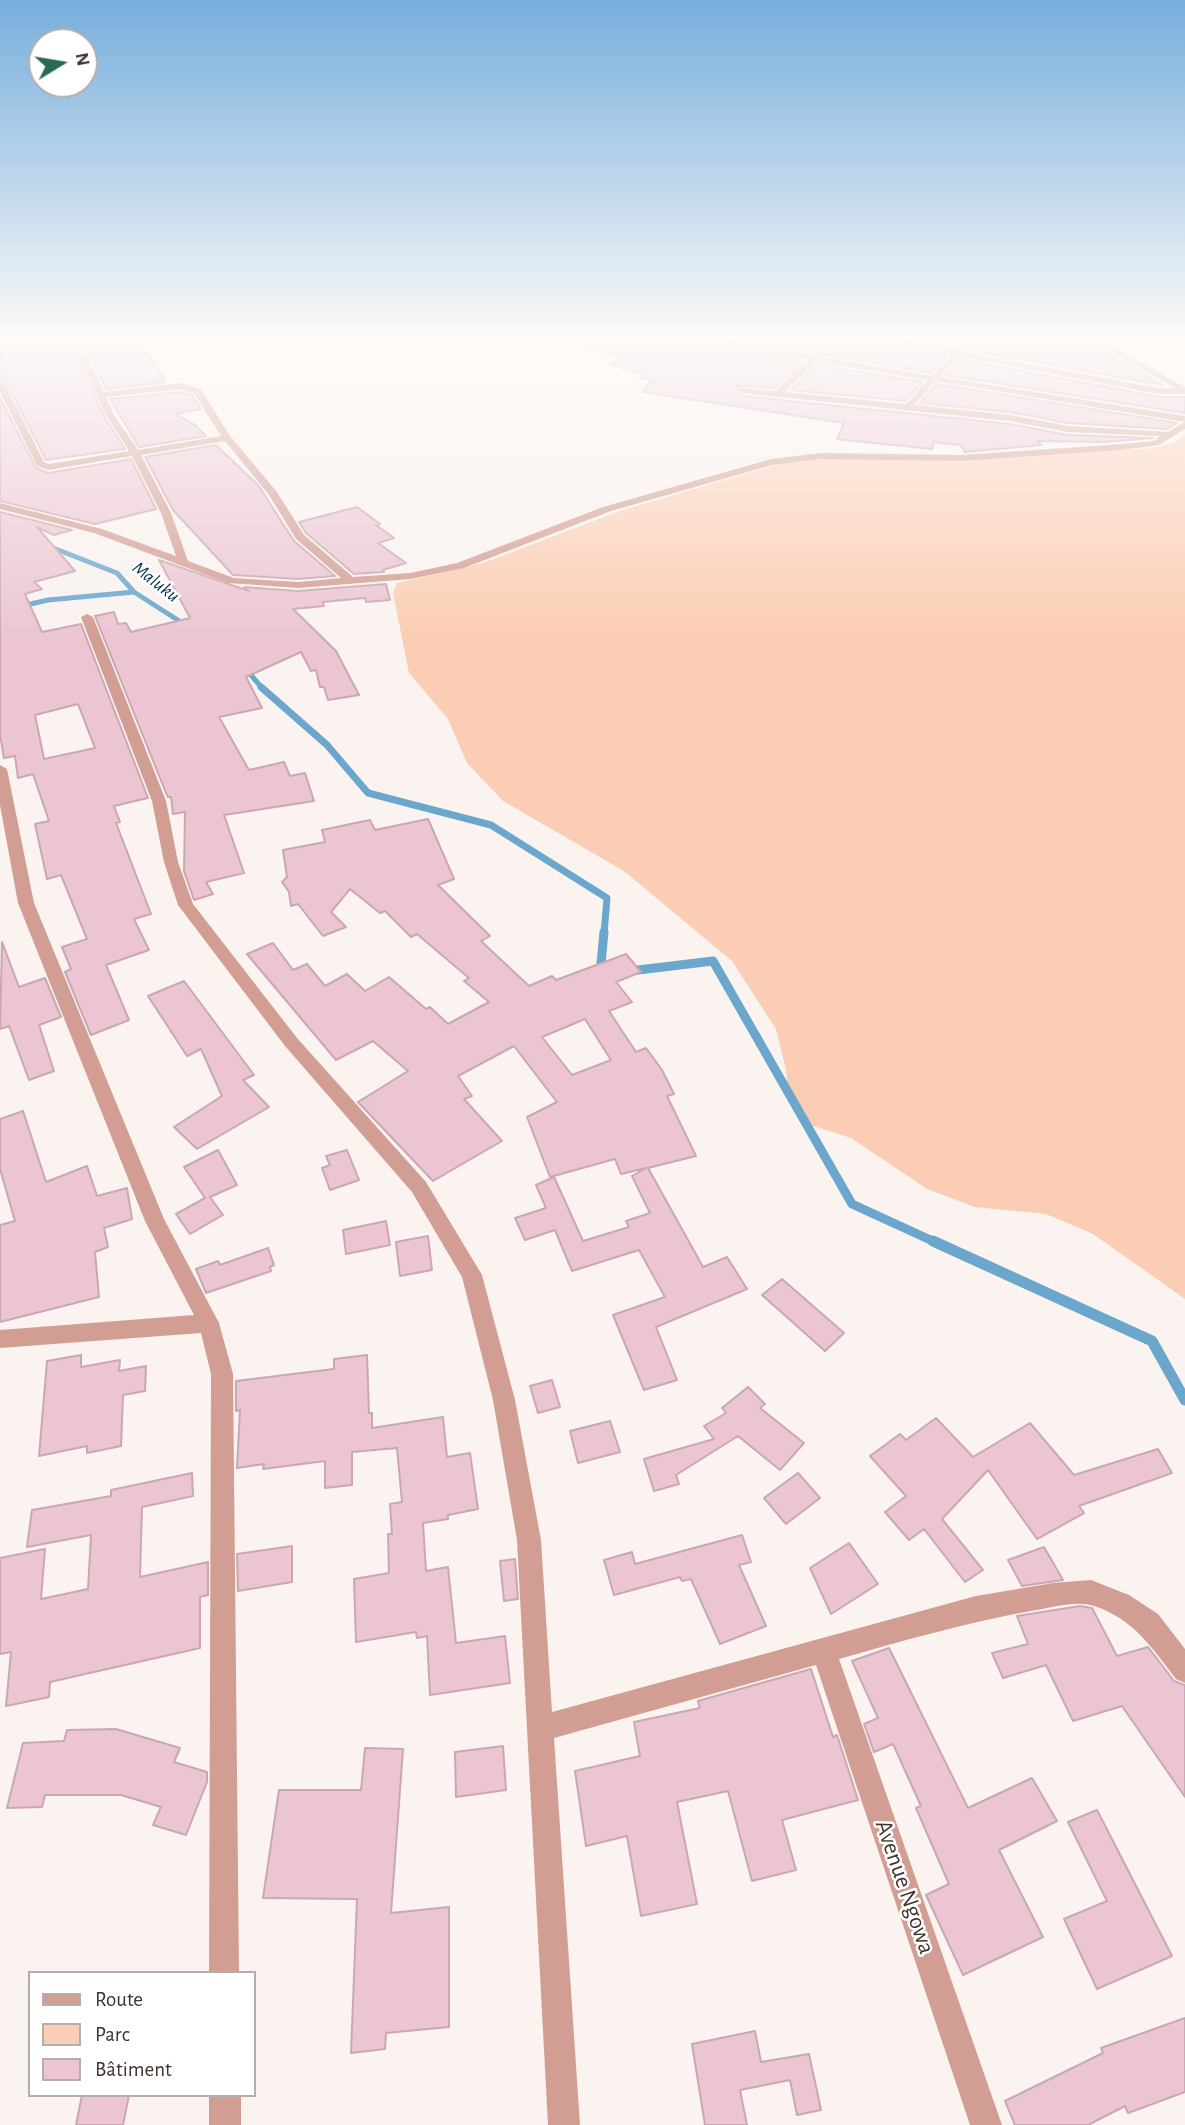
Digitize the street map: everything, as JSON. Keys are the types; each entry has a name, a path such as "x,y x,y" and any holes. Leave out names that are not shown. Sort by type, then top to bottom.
{"street":[{"path":"28,439 40,464 48,467 220,439"},
{"path":"126,439 166,513 183,561"},
{"path":"228,439 273,494 300,537 350,580"},
{"path":"0,506 98,531 232,581 263,585 350,580 410,576 460,565 607,509 771,462 845,455 954,458 1007,456 1149,444 1160,439"},
{"path":"87,617 159,801 171,862 186,905 291,1042 419,1187 472,1275 504,1400 528,1540 564,2125"},
{"path":"0,769 26,903 155,1221 209,1324 222,1374 224,1971"},
{"path":"0,1339 209,1324"},
{"path":"540,1730 976,1608 1053,1595 1091,1592 1120,1604 1149,1623 1185,1670"},
{"name":"Avenue Ngowa","path":"823,1649 986,2125"},
{"path":"225,2097 225,2125"}],"green space":[{"path":"1185,439 1185,1299 1093,1234 1046,1214 975,1207 927,1189 851,1138 807,1124 789,1102 786,1070 776,1029 732,961 624,871 503,801 467,763 448,719 409,673 393,593 397,583 483,563 620,511 779,464 833,458 962,461 1150,448"}],"building":[{"path":"0,439 21,439 36,468 48,473 131,459 156,509 95,524 0,501"},
{"path":"35,439 119,439 125,449 46,460"},
{"path":"134,439 187,439 139,447"},
{"path":"839,439 1139,439 1104,442 1037,441 1041,445 965,452 960,445 934,442 932,449"},
{"path":"216,445 258,485 294,541 335,576 298,579 233,575 173,510 145,457"},
{"path":"357,507 394,538 378,543 406,563 383,570 384,572 354,574 306,533 299,522"},
{"path":"0,512 72,530 54,535 37,527 75,571 34,582 42,589 25,594 42,632 81,624 148,798 114,806 120,822 116,823 151,914 134,919 149,950 106,965 129,1020 91,1035 65,972 71,969 62,947 87,939 61,875 47,879 35,824 49,821 33,774 18,778 15,756 4,758 0,735","holes":["78,704 95,748 44,759 35,715"]},
{"path":"159,560 249,591 244,587 298,591 386,584 390,600 366,602 365,598 323,602 324,606 293,609 336,651 359,695 328,700 324,687 320,687 316,670 311,671 301,652 246,677 262,708 219,717 249,770 284,762 290,776 305,773 314,801 224,815 244,873 206,882 213,894 194,900 184,871 185,812 173,814 171,797 166,793 95,616 114,612 118,624 126,623 131,632 190,618"},
{"path":"428,819 454,879 438,885 490,936 481,941 529,986 552,976 556,980 626,954 641,972 616,982 632,1002 609,1011 636,1052 646,1048 662,1070 674,1094 667,1096 696,1156 648,1168 703,1267 727,1257 747,1289 656,1327 677,1380 644,1390 613,1315 665,1297 639,1250 572,1271 555,1230 525,1240 515,1218 546,1208 536,1185 554,1177 583,1241 629,1227 626,1221 650,1213 632,1176 646,1168 621,1174 615,1159 550,1177 527,1117 557,1102 514,1046 458,1076 472,1096 464,1099 502,1141 433,1181 358,1102 408,1071 373,1041 336,1060 247,954 273,943 293,970 307,964 325,986 347,974 365,991 389,977 448,1024 489,1002 464,981 469,978 417,934 411,937 385,911 380,913 350,889 331,912 346,927 323,936 298,904 291,906 289,892 282,882 287,877 283,850 325,842 322,830 370,820 375,830","holes":["585,1019 611,1060 572,1075 542,1037"]},
{"path":"2,942 19,987 45,978 61,1017 39,1025 54,1071 29,1080 9,1026 0,1029"},
{"path":"184,981 254,1075 243,1080 269,1107 197,1149 174,1127 222,1096 201,1049 187,1056 148,996"},
{"path":"23,1111 46,1182 87,1166 97,1196 127,1188 132,1219 104,1228 108,1247 95,1252 99,1297 0,1322 0,1225 15,1221 0,1169 0,1119"},
{"path":"218,1150 237,1185 210,1197 223,1215 190,1234 176,1214 205,1198 184,1167"},
{"path":"347,1150 359,1180 330,1190 322,1168 330,1165 326,1156"},
{"path":"386,1221 390,1245 346,1254 343,1230"},
{"path":"428,1236 432,1270 400,1276 396,1242"},
{"path":"268,1248 274,1265 270,1267 271,1271 206,1293 196,1269 218,1261 220,1265"},
{"path":"782,1279 844,1333 825,1351 762,1295"},
{"path":"81,1355 81,1367 120,1360 119,1371 146,1366 145,1391 123,1395 121,1446 87,1453 87,1446 39,1456 47,1361"},
{"path":"367,1355 372,1428 443,1417 447,1457 470,1453 478,1509 448,1515 448,1519 423,1523 426,1571 448,1567 456,1643 505,1636 510,1683 430,1695 427,1636 417,1638 416,1632 356,1642 354,1579 389,1573 388,1534 392,1534 390,1504 402,1502 397,1448 352,1452 352,1485 325,1488 325,1461 263,1469 264,1464 237,1468 240,1410 236,1411 236,1381 334,1369 334,1359"},
{"path":"552,1380 560,1407 538,1413 530,1386"},
{"path":"748,1387 765,1404 760,1408 804,1443 780,1470 738,1436 676,1475 679,1484 654,1491 644,1459 714,1439 704,1426 726,1413 722,1408"},
{"path":"936,1418 973,1457 1030,1423 1074,1475 1158,1449 1172,1473 1079,1506 1084,1513 1037,1539 988,1470 942,1519 983,1570 965,1582 924,1529 909,1540 885,1512 906,1496 870,1456 900,1434 906,1440"},
{"path":"610,1421 620,1452 578,1463 570,1431"},
{"path":"192,1473 193,1496 142,1507 140,1577 208,1562 208,1595 200,1597 200,1648 50,1682 49,1697 6,1706 11,1652 0,1654 0,1558 45,1549 41,1599 88,1589 91,1535 27,1547 32,1510 111,1496 111,1490"},
{"path":"798,1473 820,1498 786,1524 764,1498"},
{"path":"742,1535 751,1562 739,1565 766,1626 720,1644 691,1579 682,1581 680,1577 614,1595 604,1560 632,1552 635,1564"},
{"path":"849,1543 878,1584 831,1614 810,1568"},
{"path":"292,1546 292,1582 238,1591 237,1554"},
{"path":"1044,1547 1063,1580 1022,1586 1008,1560"},
{"path":"515,1559 518,1599 504,1601 500,1561"},
{"path":"1080,1606 1092,1608 1117,1656 1148,1647 1174,1681 1185,1685 1185,1797 1122,1706 1073,1721 1046,1665 1003,1678 992,1653 1028,1644 1017,1616"},
{"path":"889,1648 968,1808 1032,1778 1057,1821 999,1850 1043,1937 963,1975 926,1895 949,1884 916,1808 921,1806 893,1744 874,1752 864,1724 878,1718 852,1661"},
{"path":"811,1669 833,1737 837,1735 858,1800 782,1820 796,1870 752,1881 728,1791 677,1802 697,1904 641,1916 627,1836 586,1846 575,1771 640,1756 634,1722 700,1708 698,1701"},
{"path":"116,1729 180,1748 174,1762 207,1772 207,1782 186,1835 153,1825 161,1807 121,1795 45,1795 42,1807 7,1808 23,1743 64,1741 67,1730"},
{"path":"503,1746 506,1790 456,1797 455,1752"},
{"path":"365,1748 403,1749 391,1913 449,1907 449,2027 386,2033 385,2049 351,2053 357,1899 263,1898 279,1790 361,1790"},
{"path":"1097,1810 1172,1956 1097,1989 1064,1919 1107,1901 1068,1822"},
{"path":"1185,2018 1185,2092 1128,2113 1125,2106 1088,2125 1015,2125 1005,2101 1103,2053 1101,2048"},
{"path":"755,2031 761,2062 809,2054 821,2110 797,2115 790,2080 740,2090 747,2125 705,2125 692,2044"},
{"path":"82,2097 129,2097 123,2125 76,2125"}],"waterway":[{"name":"Maluku","path":"43,544 117,573 134,592"},
{"path":"0,611 48,600 134,592"},
{"name":"Maluku","path":"134,592 187,626"},
{"name":"Maluku","path":"244,667 262,688"},
{"path":"262,688 327,745 368,793 491,825 607,898 604,934"},
{"path":"600,974 604,932"},
{"path":"630,971 713,961 852,1204 937,1243"},
{"path":"933,1241 1152,1341 1185,1400"}]}
